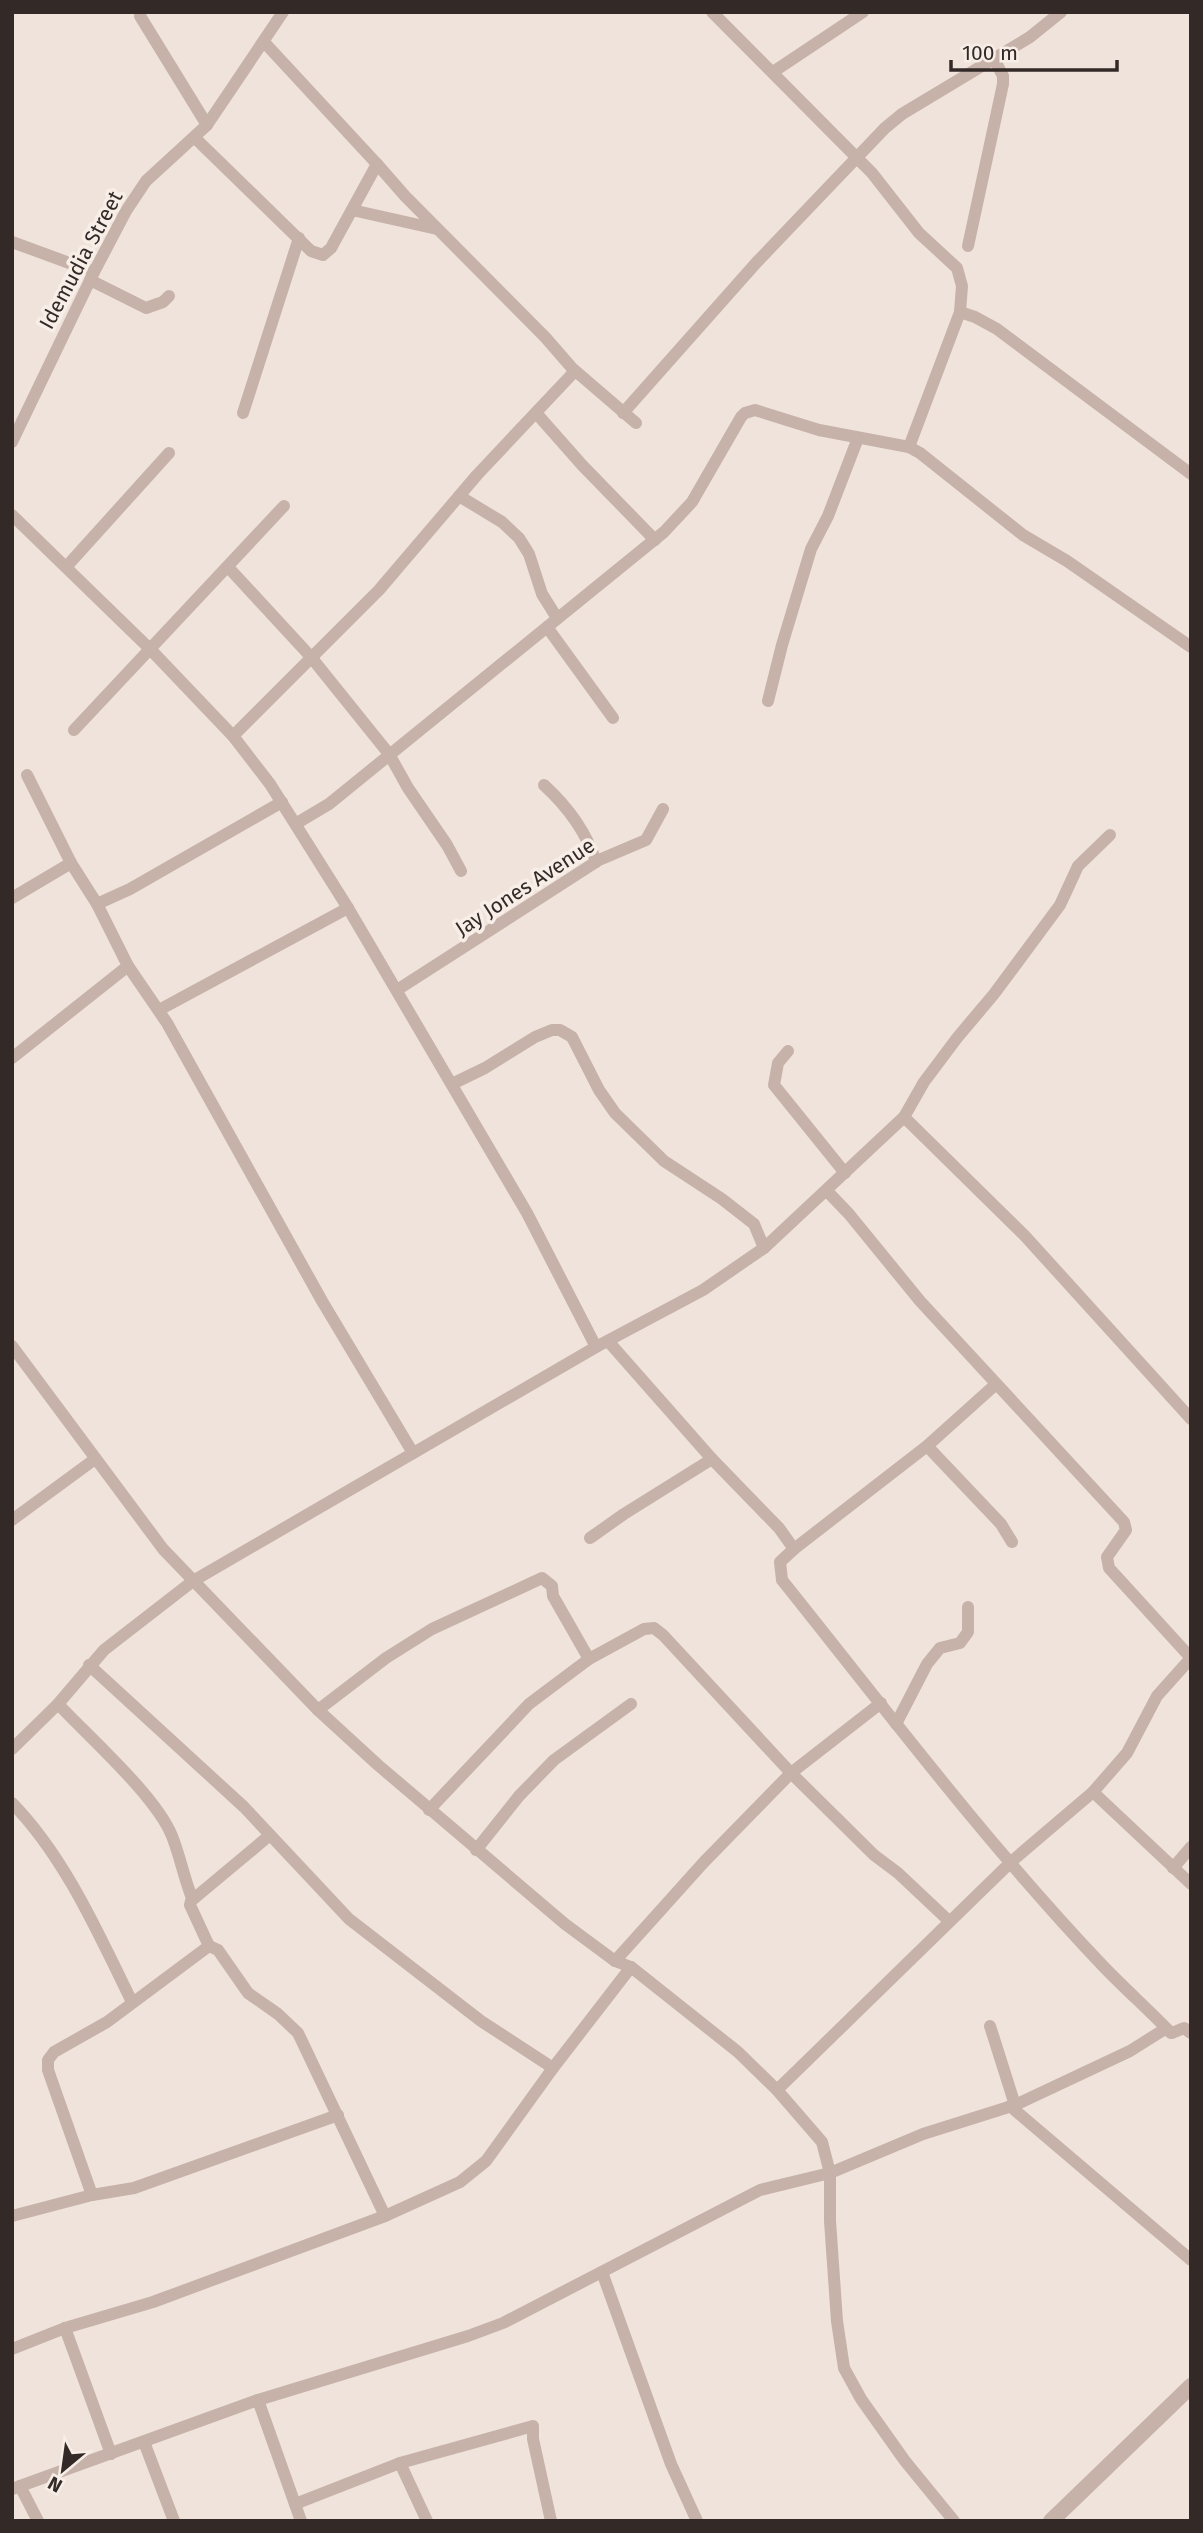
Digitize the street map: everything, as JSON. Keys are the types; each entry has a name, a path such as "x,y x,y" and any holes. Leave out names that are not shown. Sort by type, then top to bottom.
{"street":[{"name":"Idemudia Street","path":"12,442 18,413 126,211 146,181 207,125 283,12"},
{"path":"712,12 872,173 919,233 957,268 961,275 960,312 909,447"},
{"path":"773,72 863,12"},
{"path":"623,412 756,263 885,128 902,114 1030,37 1061,12"},
{"path":"140,13 207,125"},
{"path":"264,42 377,164 383,174 545,337 575,371 636,423"},
{"path":"968,246 1003,84 1003,76 994,59"},
{"path":"195,138 316,254 323,255 328,253 377,164"},
{"path":"352,210 437,229"},
{"path":"243,413 299,238"},
{"path":"12,242 92,276 146,307 163,302 169,296"},
{"path":"960,312 975,317 1007,336 1191,474"},
{"path":"233,736 379,590 459,496 575,371"},
{"path":"297,823 329,804 655,540 692,502 735,425 746,413 755,410 819,430 909,447 962,485 1023,535 1067,561 1191,647"},
{"path":"537,414 655,540"},
{"path":"768,701 811,549 828,516 858,438"},
{"path":"67,566 169,453"},
{"path":"459,496 502,522 519,538 529,554 542,594 557,618"},
{"path":"74,730 284,506"},
{"path":"12,515 67,566 233,736 297,823 527,1213 596,1347"},
{"path":"228,567 310,657 389,754 461,871"},
{"path":"547,627 613,718"},
{"path":"27,775 71,863 97,904 128,966 159,1010 322,1301 413,1453"},
{"path":"544,785 561,800 576,820 589,841 596,862"},
{"path":"97,904 130,889 282,802"},
{"name":"Jay Jones Avenue","path":"397,990 596,862 646,840 663,809"},
{"path":"12,1749 58,1704 104,1650 193,1581 596,1347 703,1290 764,1248 904,1117 932,1071 1060,905 1078,866 1110,835"},
{"path":"12,898 71,863"},
{"path":"159,1010 348,908"},
{"path":"12,1058 128,966"},
{"path":"452,1084 485,1068 534,1037 552,1030 566,1033 572,1037 599,1090 615,1113 664,1161 722,1199 754,1224 764,1248"},
{"path":"788,1051 778,1063 774,1085 845,1173"},
{"path":"904,1117 1025,1236 1191,1419"},
{"path":"777,2090 1011,1862 1093,1792 1127,1753 1157,1696 1191,1658 1109,1567 1107,1557 1126,1530 1124,1522 995,1385 827,1191"},
{"path":"608,1341 712,1459 779,1528 794,1549"},
{"path":"12,1346 163,1549 318,1710 429,1810 565,1924 615,1961 631,1967 738,2052 777,2090 822,2142 830,2174 830,2234 844,2368 861,2399 905,2461 954,2521"},
{"path":"995,1385 927,1446 794,1549 780,1562 782,1580 896,1724 1103,1967 1184,2028"},
{"path":"927,1446 1001,1524 1012,1542"},
{"path":"12,1520 95,1459"},
{"path":"590,1538 712,1459"},
{"path":"318,1710 386,1658 432,1629 542,1578 552,1586 553,1596 589,1659"},
{"path":"896,1724 927,1664 940,1648 960,1643 968,1632 968,1607"},
{"path":"429,1810 528,1704 589,1659 645,1629 654,1628 791,1773 874,1855 898,1873 949,1921"},
{"path":"89,1665 244,1807 349,1919 481,2021 553,2068"},
{"path":"615,1961 704,1862 791,1773 881,1703"},
{"path":"58,1704 157,1811 172,1835 192,1898"},
{"path":"476,1850 519,1796 554,1760 631,1704"},
{"path":"1093,1792 1191,1884"},
{"path":"12,1802 37,1831 84,1905 132,2002"},
{"path":"270,1835 192,1898 190,1905 209,1947 218,1950 248,1993 278,2014 298,2033 385,2216"},
{"path":"1173,1868 1191,1847"},
{"path":"92,2195 47,2070 48,2060 54,2052 107,2022 209,1947"},
{"path":"12,2349 65,2328 153,2302 385,2216 460,2182 486,2161 631,1967"},
{"path":"990,2026 1013,2106 1191,2260"},
{"path":"38,2521 16,2488 258,2400 503,2323 760,2190 830,2174 923,2134 1013,2106 1130,2051 1165,2029 1184,2028"},
{"path":"12,2216 92,2195 134,2188 338,2115"},
{"path":"602,2272 666,2451 697,2521"},
{"path":"65,2328 111,2454"},
{"path":"1051,2521 1191,2386"},
{"path":"258,2400 301,2521"},
{"path":"295,2504 400,2463 533,2426 533,2439 551,2521"},
{"path":"144,2442 174,2521"},
{"path":"400,2463 427,2521"}]}
